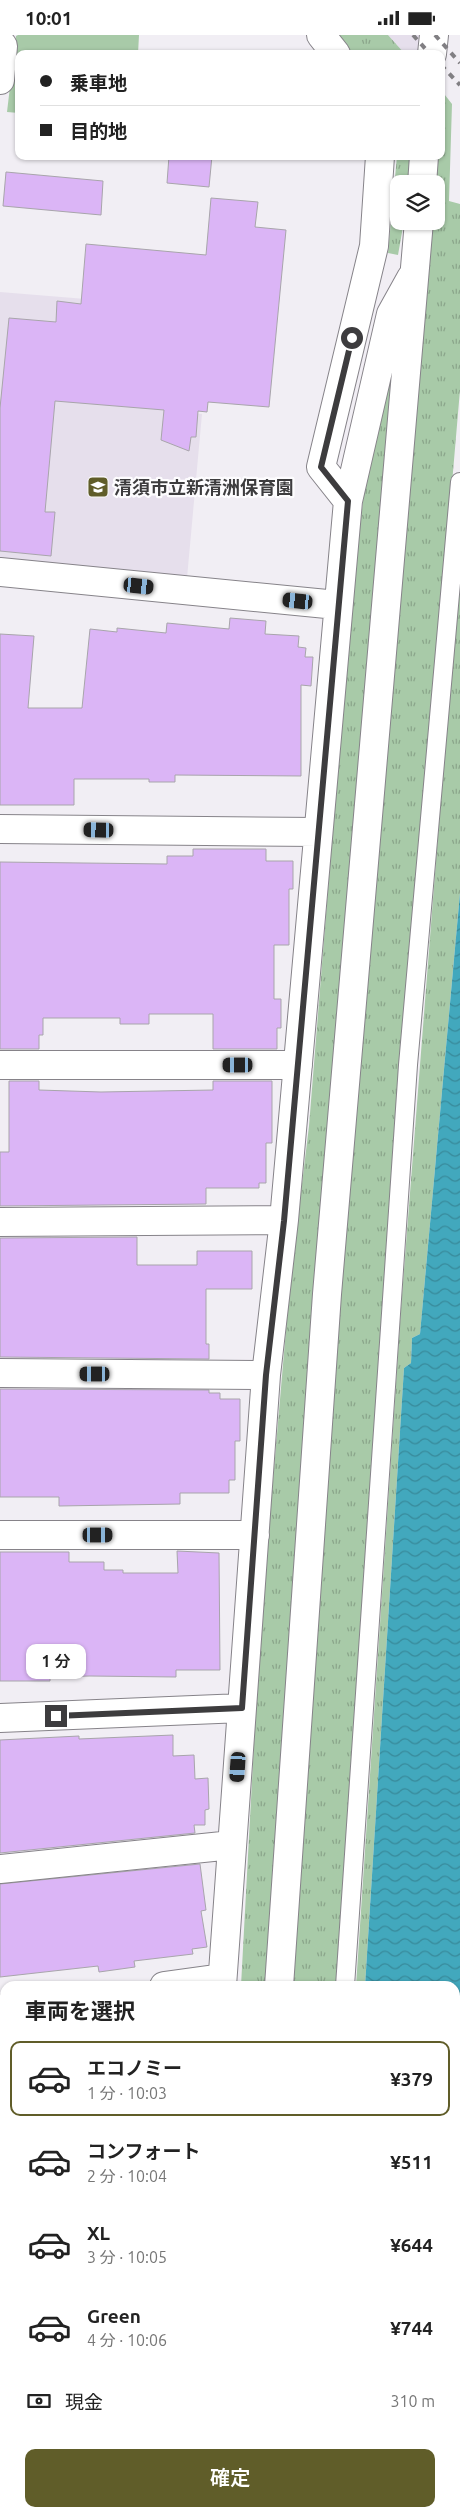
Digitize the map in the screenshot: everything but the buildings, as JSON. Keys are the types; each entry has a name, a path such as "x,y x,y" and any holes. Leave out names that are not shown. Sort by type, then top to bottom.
{"street":[{"path":"321,35 333,50"},
{"path":"432,50 434,35"},
{"path":"0,42 3,46 0,80"},
{"path":"348,501 321,467 374,245 380,160"},
{"path":"423,175 424,160"},
{"path":"279,1981 327,1293 418,230"},
{"path":"222,1981 266,1375 284,1221 348,501 391,314 416,271"},
{"path":"0,572 338,605"},
{"path":"0,829 318,832"},
{"path":"0,1065 298,1065"},
{"path":"0,1222 284,1221"},
{"path":"0,1373 266,1375"},
{"path":"0,1535 255,1535"},
{"path":"0,1718 242,1708"},
{"path":"0,1869 232,1845"}],"lane":[{"path":"345,1981 408,1065 460,482"}],"shaded area":[{"path":"388,35 422,35 420,50 401,50"},
{"name":"清須市立新清洲保育園","path":"0,292 196,308 192,413 202,414 187,578 0,560"}],"green space":[{"path":"139,35 138,50 15,50 15,113 7,112 16,36"},
{"path":"337,35 388,35 401,50 350,50"},
{"path":"445,95 452,104 449,201 460,204 460,390 419,869 338,1981 291,1981 337,1284 432,230 445,230 445,175 436,175 436,160 445,160"},
{"path":"397,160 412,160 411,175 395,175"},
{"path":"390,230 402,230 398,255 388,253"},
{"path":"396,339 316,1278 267,1981 241,1981 260,1632 290,1283 309,1126 351,603 365,484"},
{"path":"460,554 460,893 420,1334 412,1338 411,1363 404,1368 365,1981 356,1981 401,1308"}],"water":[{"path":"460,893 460,1981 365,1981 404,1368 411,1363 412,1338 420,1334"}],"railway":[{"path":"413,35 426,50"},
{"path":"435,35 460,63"},
{"path":"445,69 460,85"}],"place":[{"name":"清須市立新清洲保育園","path":"98,487"}],"route":[{"path":"56,1716 242,1708 266,1375 284,1221 348,501 321,467 352,338"}]}
